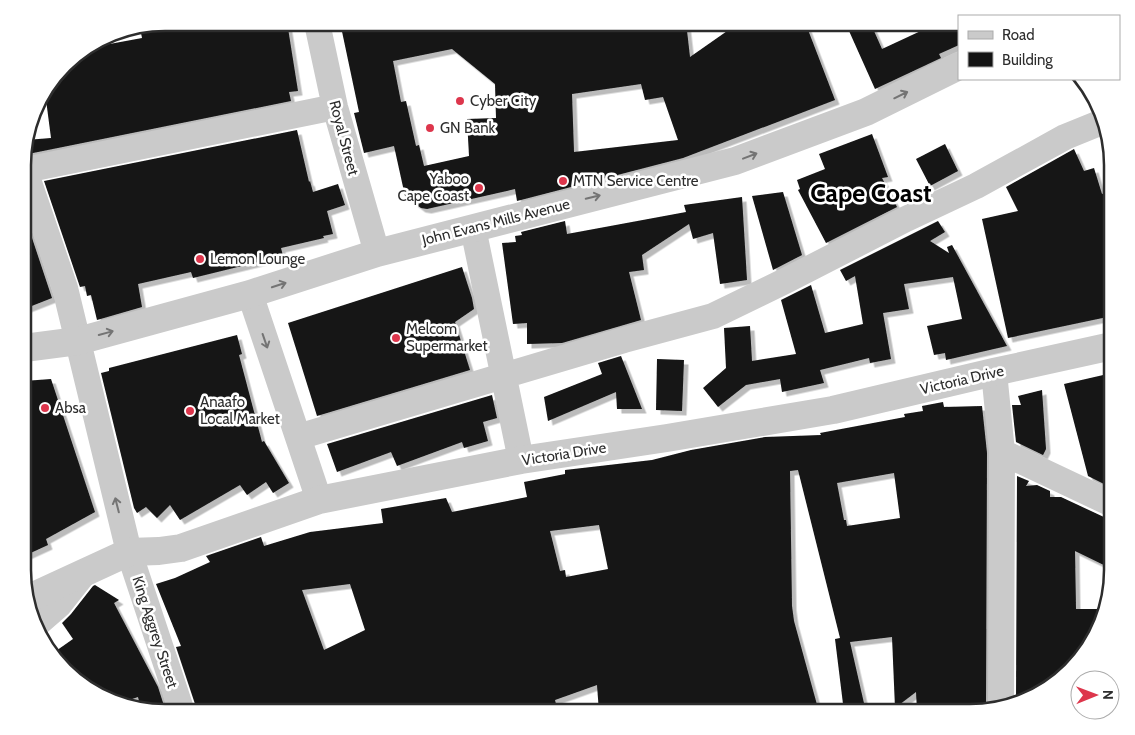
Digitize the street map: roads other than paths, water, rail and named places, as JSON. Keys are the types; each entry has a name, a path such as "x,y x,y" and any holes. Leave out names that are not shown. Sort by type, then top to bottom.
{"street":[{"name":"Royal Street","path":"319,31 335,107 376,253"},
{"name":"John Evans Mills Avenue","path":"31,347 78,341 250,294 376,253 735,161 866,112 958,66"},
{"path":"31,168 335,107"},
{"path":"298,437 624,340 713,316 976,186 1065,137 1097,124"},
{"name":"King Aggrey Street","path":"31,189 65,288 129,552 179,704"},
{"path":"473,228 521,460"},
{"path":"250,294 319,500"},
{"name":"Victoria Drive","path":"34,596 129,552 181,548 319,500 521,460 833,410 1103,348"},
{"path":"994,372 1002,452 1001,700"},
{"path":"1002,452 1103,500"},
{"path":"41,621 59,605 85,572"}],"place":[{"name":"Cyber City","path":"460,101"},
{"name":"GN Bank","path":"430,128"},
{"name":"MTN Service Centre","path":"563,181"},
{"name":"Yaboo Cape Coast","path":"479,188"},
{"name":"Lemon Lounge","path":"200,259"},
{"name":"Melcom Supermarket","path":"396,338"},
{"name":"Absa","path":"45,408"},
{"name":"Anaafo Local Market","path":"190,411"}],"district":[{"name":"Cape Coast","path":"871,193"}]}
